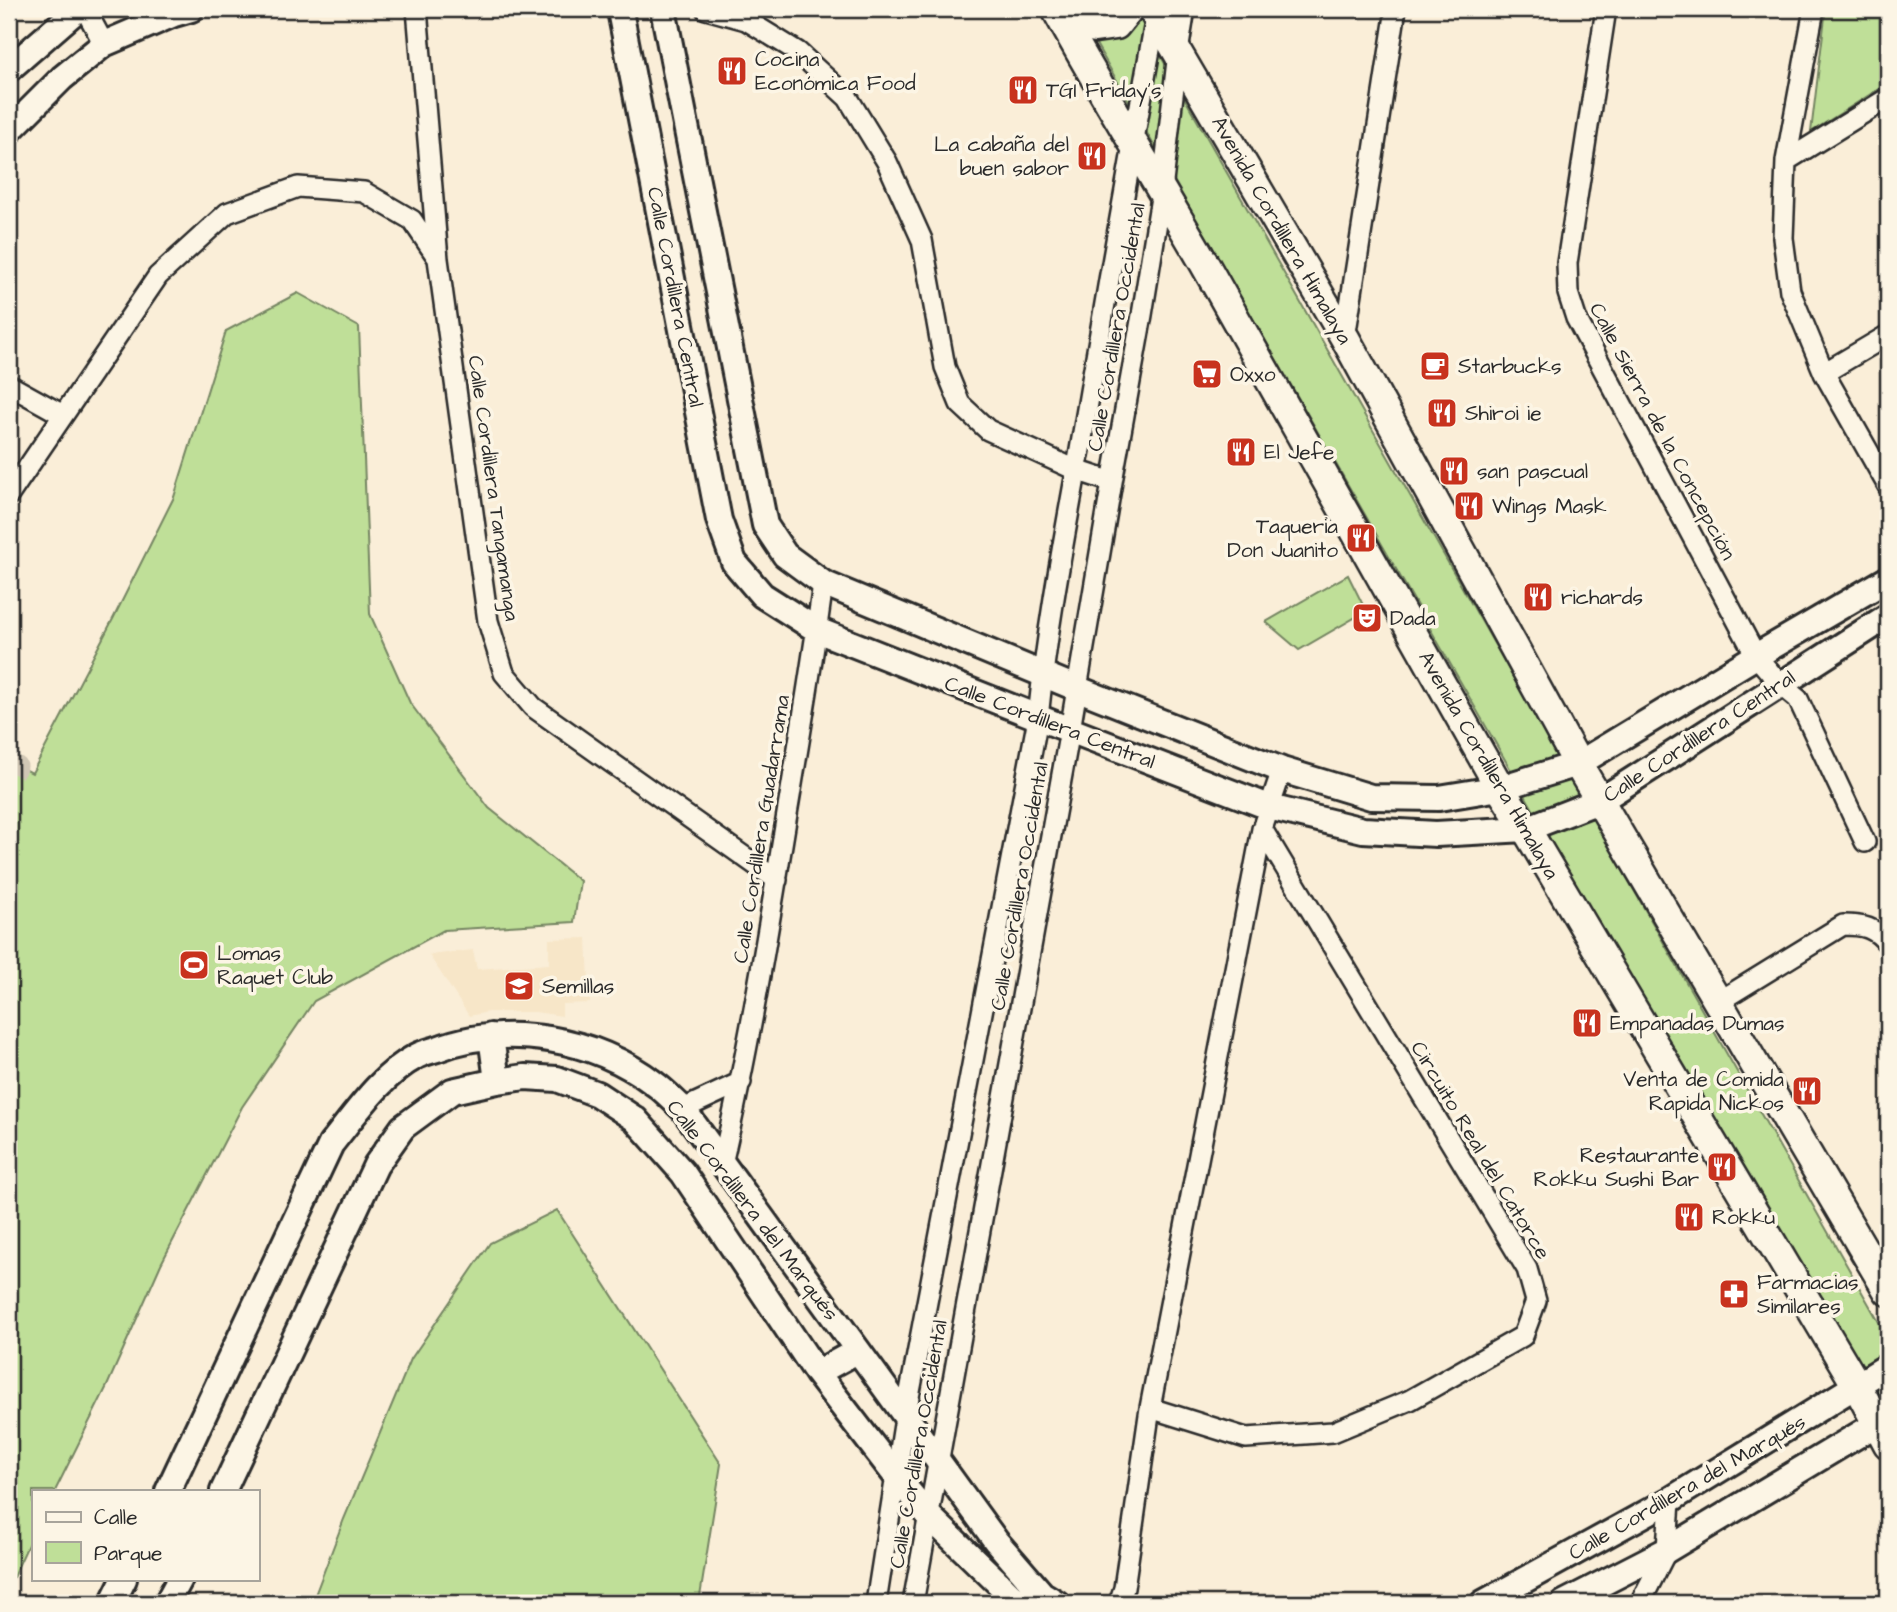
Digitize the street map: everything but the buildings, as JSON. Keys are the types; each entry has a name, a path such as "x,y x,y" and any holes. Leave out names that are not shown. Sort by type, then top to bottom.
{"main road":[{"path":"1058,12 1095,28 1116,26 1129,9"},
{"name":"Avenida Cordillera Himalaya","path":"1058,12 1500,788 1857,1386 1885,1428"},
{"name":"Avenida Cordillera Himalaya","path":"1154,13 1345,338 1578,764 1888,1292"}],"street":[{"path":"9,69 78,9"},
{"path":"85,9 104,44"},
{"path":"9,131 62,78 104,44 191,9"},
{"name":"Calle Cordillera Tangamanga","path":"417,9 438,259 488,621 504,673 533,707 776,880"},
{"name":"Calle Cordillera Central","path":"663,9 765,525 785,555 823,583 1282,770 1371,797 1439,799 1500,788 1578,764 1888,579"},
{"path":"706,9 746,20 798,52 848,98 887,162 922,240 945,367 960,404 988,430 1076,470 1112,482"},
{"name":"Calle Cordillera Occidental","path":"913,1603 1142,315 1162,191 1185,9"},
{"path":"1345,338 1396,9"},
{"name":"Calle Sierra de la Concepción","path":"1606,9 1567,263 1568,293 1576,318 1756,656 1780,684 1798,699 1866,842"},
{"path":"1814,9 1786,161 1783,238 1790,291 1824,373 1888,486"},
{"name":"Calle Cordillera Central","path":"621,11 719,520 734,562 762,595 817,630 1070,730 1266,818 1363,830 1436,834 1526,829 1601,800 1888,616"},
{"name":"Calle Cordillera Occidental","path":"876,1603 905,1418 1038,718 1042,674 1154,13"},
{"path":"1786,161 1888,98"},
{"path":"9,495 158,276 227,213 298,187 364,192 412,220 438,259"},
{"path":"1824,373 1888,335"},
{"path":"9,385 63,415"},
{"name":"Calle Cordillera Guadarrama","path":"722,1164 741,1082 823,583"},
{"path":"1119,1603 1124,1588 1150,1408 1266,818 1282,770"},
{"name":"Circuito Real del Catorce","path":"1150,1408 1246,1438 1333,1432 1410,1400 1523,1336 1536,1301 1527,1269 1266,818"},
{"path":"1717,1002 1843,925 1865,925 1888,944"},
{"path":"491,1036 497,1081"},
{"name":"Calle Cordillera del Marqués","path":"168,1490 331,1143 392,1074 417,1056 456,1042 491,1036 533,1037 575,1045 608,1057 656,1084 682,1109 996,1541 1046,1600"},
{"name":"Calle Cordillera del Marqués","path":"223,1490 376,1165 403,1127 452,1091 525,1077 557,1079 597,1094 635,1119 683,1172 817,1373 896,1476 928,1516 1018,1603"},
{"path":"682,1109 741,1082"},
{"path":"817,1373 857,1351"},
{"name":"Calle Cordillera del Marqués","path":"1483,1603 1670,1500 1888,1366"},
{"name":"Calle Cordillera del Marqués","path":"1564,1603 1667,1550 1885,1428"},
{"path":"1640,1603 1667,1550 1670,1500"},
{"path":"112,1603 124,1580"},
{"path":"167,1603 179,1580"}],"shaded area":[{"name":"Semillas","path":"587,938 590,1003 562,1004 562,1016 535,1012 488,1012 469,1016 429,955 473,950 477,969 549,964 549,939"}],"green space":[{"path":"1076,9 1134,9 1888,1338 1888,1439 1504,758"},
{"path":"1826,9 1888,9 1888,83 1811,132"},
{"name":"Lomas Raquet Club","path":"298,293 359,327 370,614 410,703 489,808 580,881 574,922 444,930 314,1001 242,1107 161,1264 107,1386 55,1490 32,1490 32,1536 9,1586 9,761 32,773 114,617 174,497 226,331"},
{"path":"1348,575 1366,611 1299,650 1266,622"},
{"path":"557,1210 721,1464 699,1603 312,1603 411,1359 490,1243"}],"tunnel":[{"path":"9,761 18,766 9,782"}],"place":[{"name":"Cocina Económica Food","path":"732,71"},
{"name":"TGI Friday's","path":"1023,90"},
{"name":"La cabaña del buen sabor","path":"1092,156"},
{"name":"Starbucks","path":"1435,366"},
{"name":"Oxxo","path":"1207,374"},
{"name":"Shiroi ie","path":"1442,413"},
{"name":"El Jefe","path":"1241,452"},
{"name":"san pascual","path":"1454,471"},
{"name":"Wings Mask","path":"1469,506"},
{"name":"Taqueria Don Juanito","path":"1361,538"},
{"name":"richards","path":"1538,597"},
{"name":"Dada","path":"1367,618"},
{"name":"Lomas Raquet Club","path":"194,965"},
{"name":"Semillas","path":"519,986"},
{"name":"Empanadas Dumas","path":"1587,1023"},
{"name":"Venta de Comida Rapida Nickos","path":"1807,1091"},
{"name":"Restaurante Rokku Sushi Bar","path":"1722,1167"},
{"name":"Rokku","path":"1689,1217"},
{"name":"Farmacias Similares","path":"1734,1294"}]}
